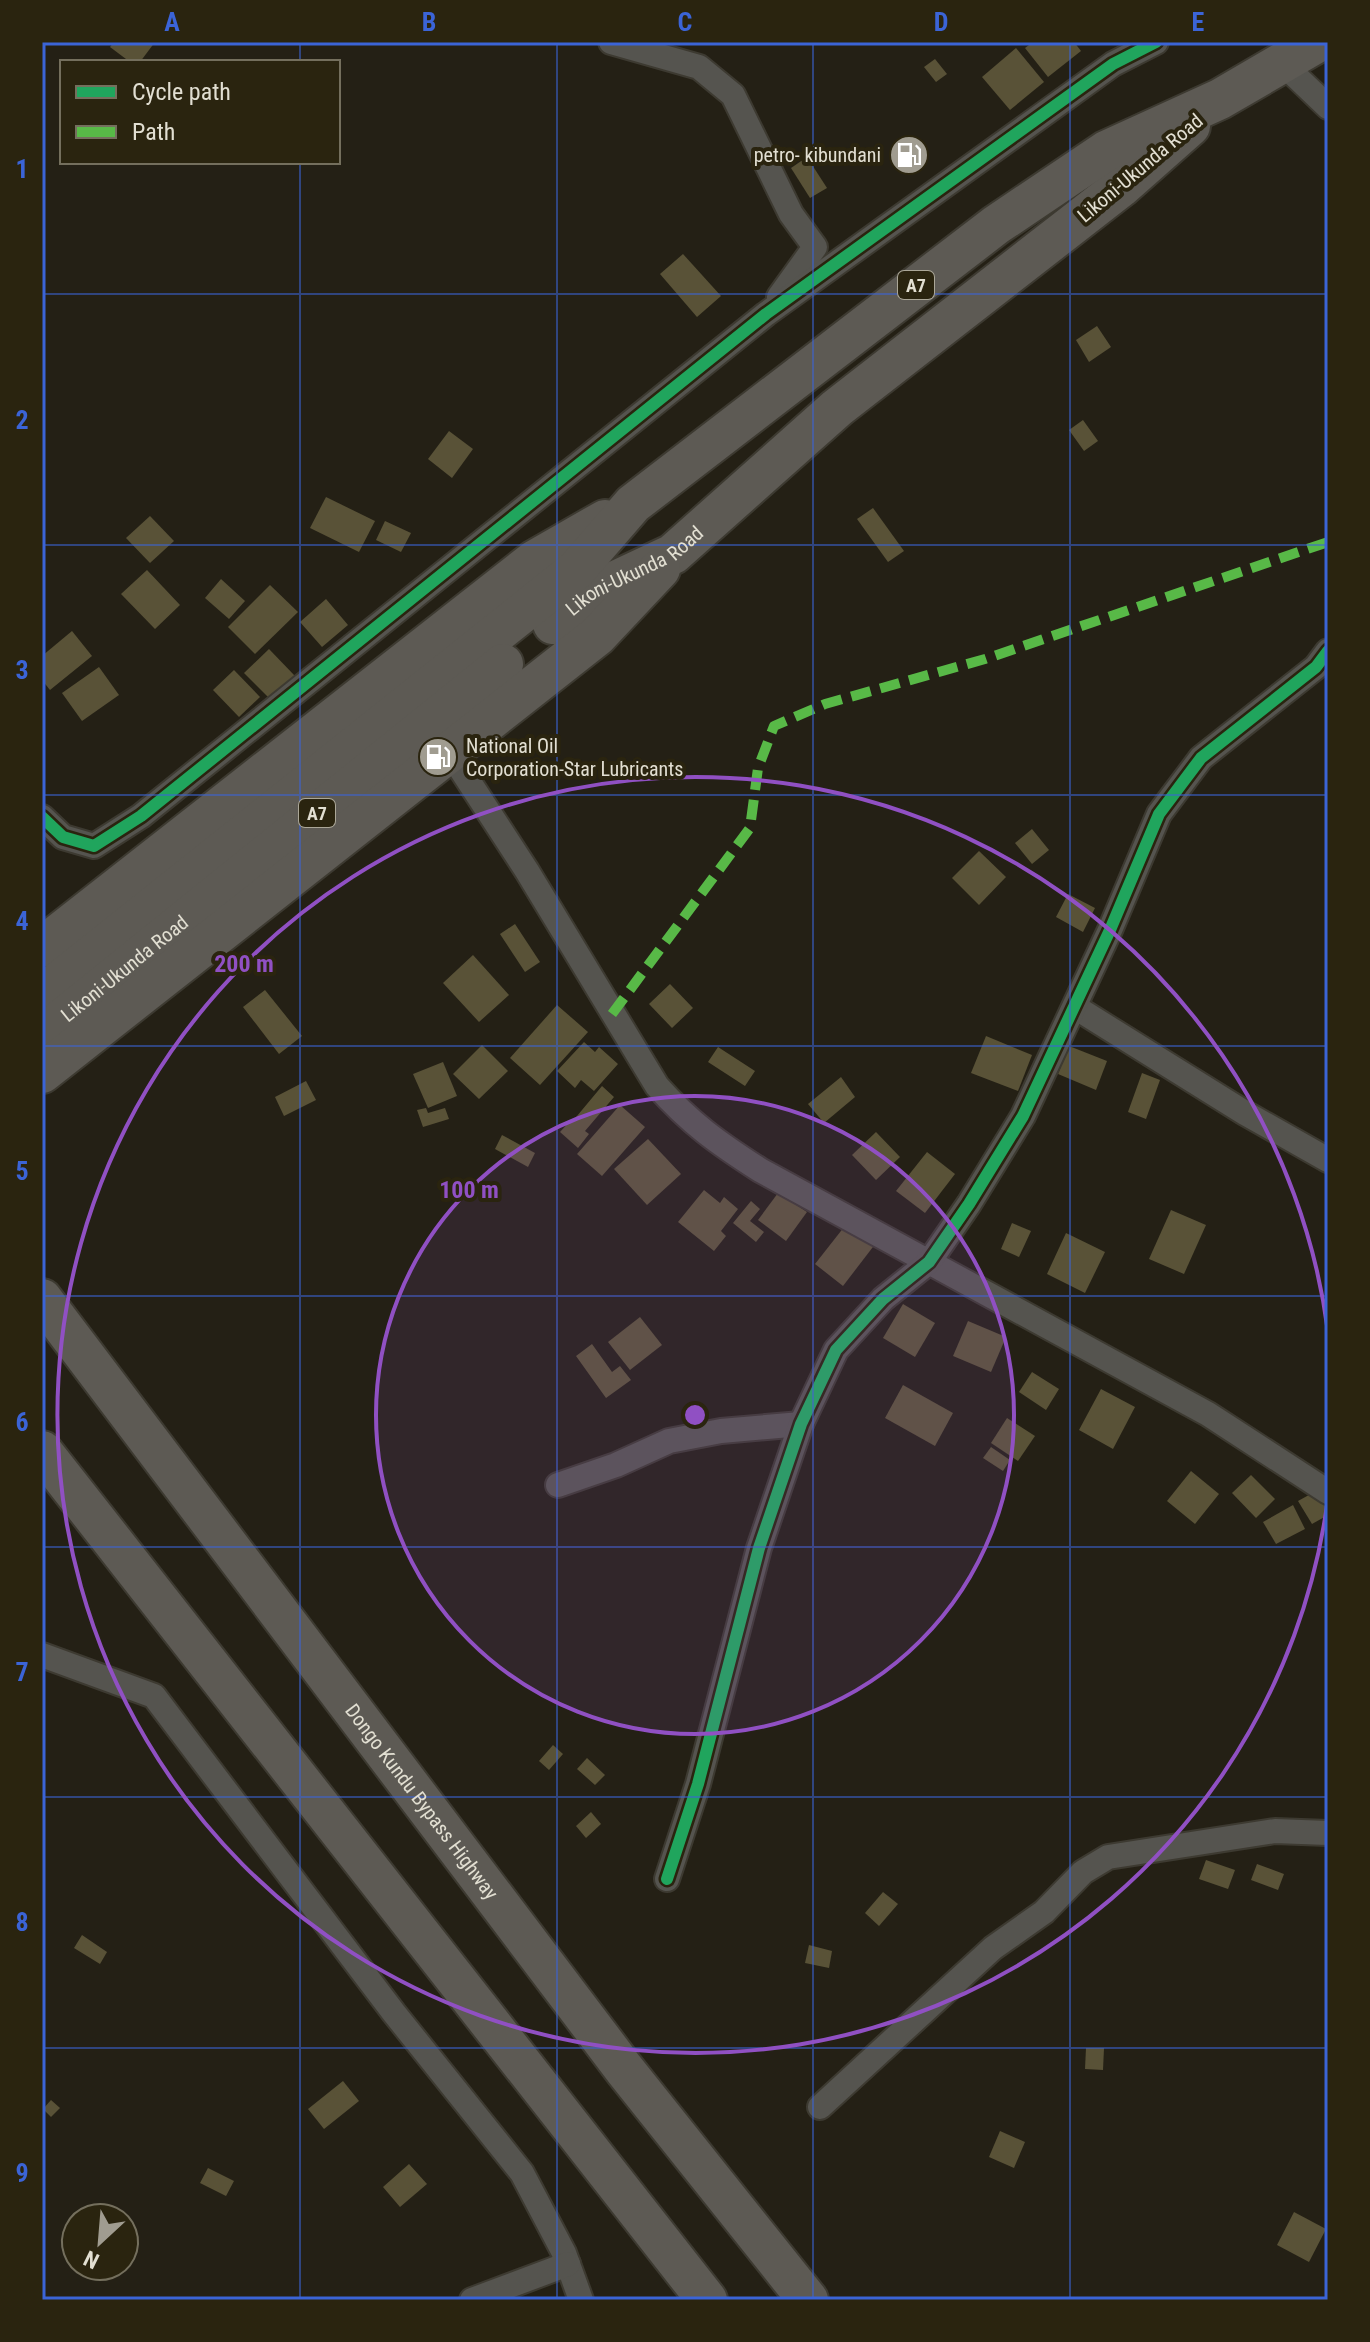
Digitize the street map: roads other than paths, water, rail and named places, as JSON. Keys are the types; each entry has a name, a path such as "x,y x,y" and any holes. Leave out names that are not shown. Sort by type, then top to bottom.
{"highway":[{"name":"Likoni-Ukunda Road","path":"42,1035 584,581 633,504 996,225 1106,151 1220,99 1318,42"},
{"name":"Likoni-Ukunda Road","path":"42,995 584,581 673,554 837,408 1121,187 1220,99"},
{"path":"42,947 535,560 633,504"},
{"path":"42,1073 597,636 673,554"},
{"name":"Dongo Kundu Bypass Highway","path":"42,1299 624,2069 808,2300"},
{"path":"42,1451 707,2300"}],"street":[{"path":"611,42 699,67 733,95 791,214 815,247 766,314"},
{"path":"42,817 63,837 94,846 141,816 766,314 1113,64 1156,42"},
{"path":"1282,63 1328,107"},
{"path":"667,1879 698,1784 759,1548 801,1424 836,1350 883,1299 929,1262 1023,1116 1110,930 1159,814 1201,758 1316,667 1328,651"},
{"path":"449,751 527,871 657,1086 684,1116 720,1145 760,1170 1208,1414 1328,1492"},
{"path":"1075,1007 1245,1113 1328,1160"},
{"path":"558,1485 616,1465 669,1441 721,1431 801,1424"},
{"path":"42,1655 154,1696 394,2013 522,2173 568,2264 581,2300"},
{"path":"820,2107 993,1948 1044,1912 1090,1866 1108,1857 1275,1831 1328,1833"},
{"path":"472,2300 568,2264"}],"place":[{"name":"petro- kibundani","path":"909,155"},
{"name":"National Oil Corporation-Star Lubricants","path":"438,757"}]}
